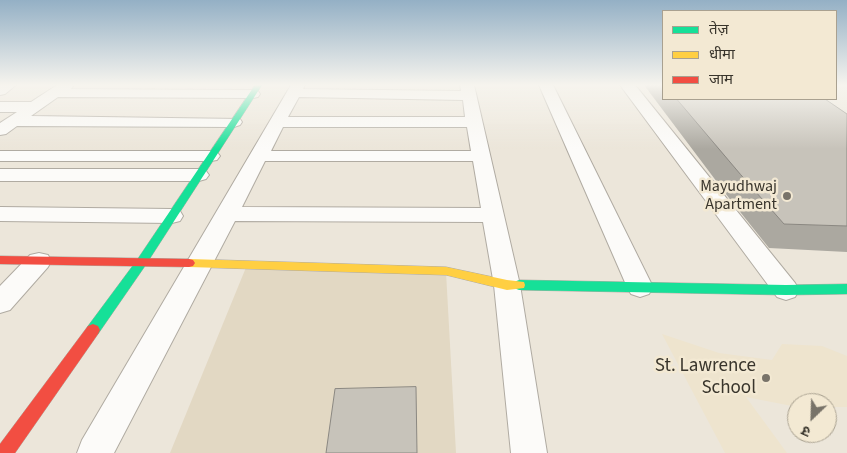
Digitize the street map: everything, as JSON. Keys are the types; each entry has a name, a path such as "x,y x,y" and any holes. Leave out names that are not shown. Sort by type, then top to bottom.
{"street":[{"path":"4,453 141,263 245,106"},
{"path":"95,453 198,263 287,106"},
{"path":"471,106 507,285 529,453"},
{"path":"555,106 631,287"},
{"path":"643,106 786,290"},
{"path":"0,107 34,107"},
{"path":"7,126 34,107"},
{"path":"7,126 234,122"},
{"path":"278,122 474,122"},
{"path":"0,156 211,156"},
{"path":"259,156 482,156"},
{"path":"0,175 199,175"},
{"path":"0,214 172,216"},
{"path":"226,214 493,215"},
{"path":"0,260 198,263 446,271 507,285 786,290 847,289"},
{"path":"0,303 39,261"}],"shaded area":[{"path":"247,265 446,272 456,453 170,453"},
{"name":"St. Lawrence School","path":"662,334 719,353 772,360 782,344 822,346 847,356 847,407 837,407 837,393 787,393 787,405 746,397 787,453 725,453"}],"building":[{"name":"Mayudhwaj Apartment","path":"683,106 835,106 847,114 847,226 784,224"},
{"path":"416,387 417,453 326,453 335,389"}],"traffic: fast":[{"path":"93,330 141,263 245,106"},
{"path":"519,285 786,290 847,289"}],"traffic: slow":[{"path":"189,263 446,271 507,285 519,285"}],"traffic: jam":[{"path":"0,260 189,263"},
{"path":"4,453 93,330"}],"place":[{"name":"Mayudhwaj Apartment","path":"787,196"},
{"name":"St. Lawrence School","path":"766,378"}]}
